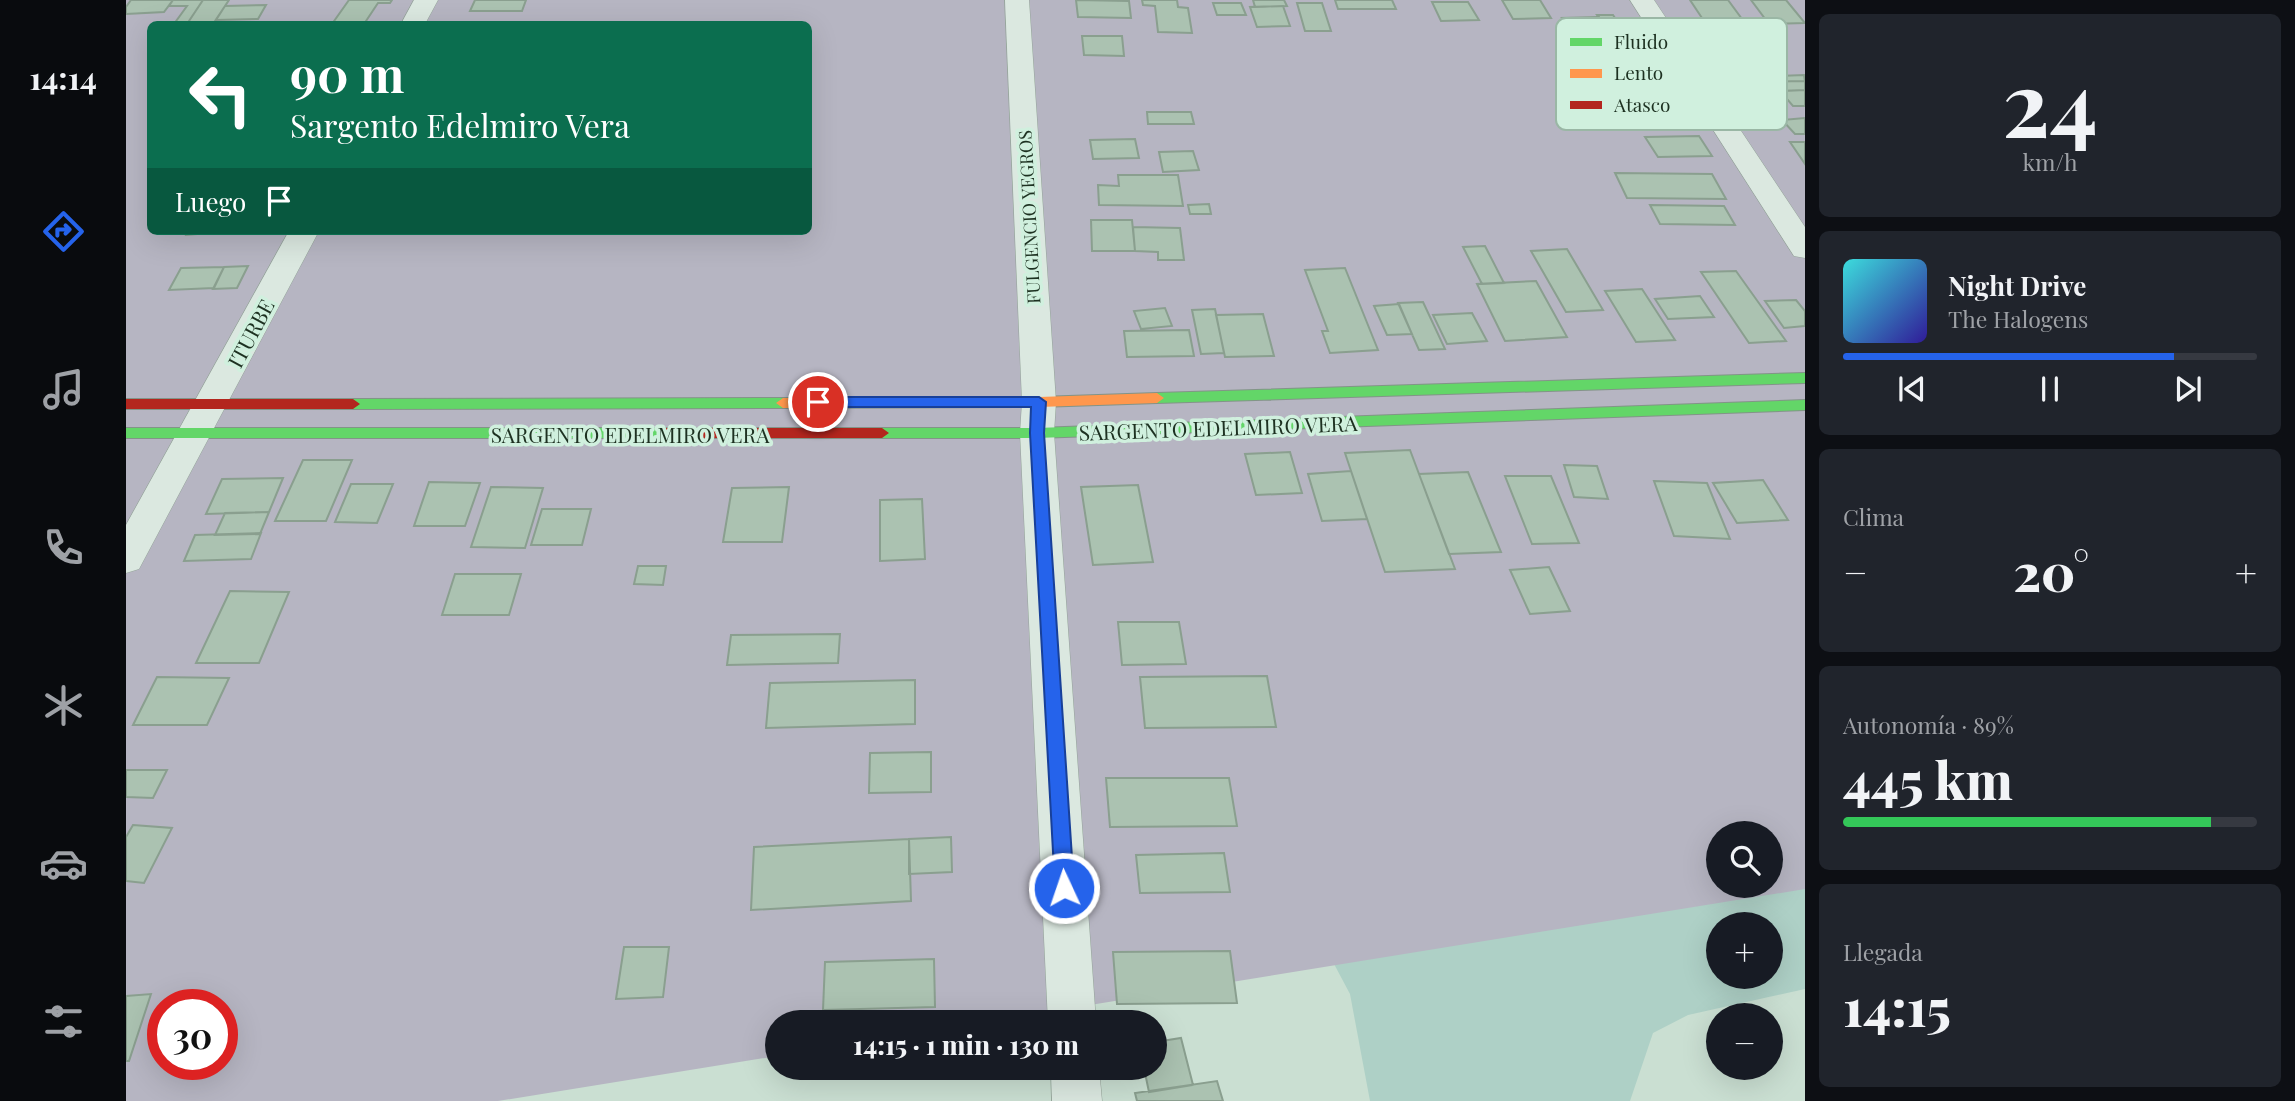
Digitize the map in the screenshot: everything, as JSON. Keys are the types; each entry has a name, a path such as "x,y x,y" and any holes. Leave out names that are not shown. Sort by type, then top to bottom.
{"street":[{"path":"415,21 426,0"},
{"name":"FULGENCIO YEGROS","path":"1017,0 1038,418"},
{"path":"1642,0 1654,18"},
{"path":"1727,130 1805,249"},
{"name":"ITURBE","path":"126,559 301,235"},
{"name":"SARGENTO EDELMIRO VERA","path":"126,404 203,419 1038,418 1805,378"},
{"name":"SARGENTO EDELMIRO VERA","path":"126,433 203,419 1038,418 1805,405"},
{"path":"1038,418 1071,1010"},
{"path":"1076,1080 1077,1101"}],"shaded area":[{"path":"126,0 1805,0 1805,889 1783,893 1783,821 1706,821 1706,898 1750,898 1059,1010 765,1010 765,1058 498,1101 126,1101"},
{"path":"1805,556 1805,989 1742,1003 1706,1003 1706,1011 1688,1015 1653,1033 1630,1101 1370,1101 1350,994 1309,917"}],"building":[{"path":"131,0 173,0 164,12 126,14 126,7"},
{"path":"173,0 203,0 189,21 176,21 187,6 169,6"},
{"path":"203,0 229,0 215,21 189,21"},
{"path":"349,0 392,0 390,3 378,3 366,21 334,21"},
{"path":"475,0 526,0 522,11 470,11"},
{"path":"1076,0 1129,1 1131,18 1078,17"},
{"path":"1142,0 1177,0 1178,7 1188,8 1192,33 1158,32 1155,6 1143,5"},
{"path":"1253,0 1284,0 1287,6 1255,7"},
{"path":"1335,0 1392,0 1396,9 1338,9"},
{"path":"1502,0 1540,0 1551,18 1513,19"},
{"path":"1690,0 1728,0 1741,18 1702,18"},
{"path":"1751,0 1786,0 1805,23 1787,24 1787,18 1764,18"},
{"path":"1432,2 1468,2 1479,20 1441,21"},
{"path":"1213,3 1241,3 1246,15 1217,15"},
{"path":"1297,3 1322,3 1331,31 1305,31"},
{"path":"266,5 258,19 216,20 225,6"},
{"path":"1283,6 1290,26 1257,27 1250,7"},
{"path":"1597,15 1613,15 1615,18 1599,18"},
{"path":"1082,36 1122,36 1124,56 1084,55"},
{"path":"1804,75 1805,81 1787,81 1787,76"},
{"path":"1787,81 1805,81 1805,90 1787,91"},
{"path":"1805,90 1805,106 1793,106 1787,99 1787,91"},
{"path":"1147,112 1191,112 1194,124 1148,124"},
{"path":"1805,118 1805,134 1795,134 1787,125 1787,120"},
{"path":"1699,136 1712,156 1658,157 1645,137"},
{"path":"1135,139 1139,158 1093,159 1090,140"},
{"path":"1790,142 1805,142 1805,164"},
{"path":"1193,151 1199,170 1163,172 1159,152"},
{"path":"1615,173 1712,174 1726,199 1627,198"},
{"path":"1118,175 1178,175 1183,206 1099,205 1098,185 1119,186"},
{"path":"1209,204 1211,214 1190,214 1188,205"},
{"path":"1650,205 1724,206 1735,225 1660,224"},
{"path":"1091,220 1132,220 1135,251 1092,251"},
{"path":"1133,227 1180,228 1184,260 1158,260 1158,252 1135,251"},
{"path":"1485,246 1504,283 1482,284 1463,247"},
{"path":"1567,249 1603,310 1566,312 1531,251"},
{"path":"248,266 237,288 213,289 224,267"},
{"path":"224,267 214,288 169,290 181,268"},
{"path":"1345,268 1378,350 1330,353 1322,331 1328,331 1305,270"},
{"path":"1736,271 1786,341 1749,343 1701,272"},
{"path":"1536,281 1567,337 1505,341 1477,284"},
{"path":"1642,289 1675,340 1636,342 1605,291"},
{"path":"1700,296 1714,317 1668,319 1655,299"},
{"path":"1796,300 1805,311 1805,326 1784,328 1765,301"},
{"path":"1423,302 1445,349 1419,350 1398,303"},
{"path":"1399,304 1412,334 1387,335 1374,306"},
{"path":"1165,308 1172,326 1141,329 1134,311"},
{"path":"1215,309 1224,353 1201,354 1192,310"},
{"path":"1472,313 1487,341 1447,344 1433,315"},
{"path":"1263,314 1274,356 1225,357 1216,315"},
{"path":"1189,330 1194,356 1127,357 1124,331"},
{"path":"1410,450 1455,569 1385,572 1345,453"},
{"path":"1290,452 1302,493 1256,495 1245,454"},
{"path":"303,460 352,460 326,521 275,521"},
{"path":"1564,465 1597,466 1608,499 1574,497"},
{"path":"1351,471 1367,519 1322,521 1308,474"},
{"path":"1468,472 1501,552 1449,554 1419,474"},
{"path":"1505,476 1551,476 1579,543 1532,544"},
{"path":"283,478 269,512 206,514 222,479"},
{"path":"1763,480 1788,520 1737,523 1713,483"},
{"path":"1654,481 1707,483 1730,539 1674,536"},
{"path":"429,482 480,483 465,526 414,526"},
{"path":"351,484 393,484 377,523 335,522"},
{"path":"1138,485 1153,562 1093,565 1081,487"},
{"path":"491,487 543,488 525,548 471,547"},
{"path":"789,487 782,542 723,542 732,488"},
{"path":"922,499 925,559 880,561 880,500"},
{"path":"542,509 591,509 582,545 531,545"},
{"path":"269,512 260,534 215,535 225,513"},
{"path":"261,533 251,559 184,561 195,535"},
{"path":"638,566 666,566 663,585 634,584"},
{"path":"1549,567 1570,611 1530,614 1510,570"},
{"path":"455,574 521,574 509,615 442,615"},
{"path":"230,591 289,592 259,663 196,663"},
{"path":"1118,622 1179,622 1186,664 1122,665"},
{"path":"840,634 838,663 727,665 731,635"},
{"path":"1267,676 1276,727 1145,728 1140,677"},
{"path":"157,677 229,678 207,725 133,725"},
{"path":"915,680 915,724 766,728 770,683"},
{"path":"931,752 931,792 869,793 870,753"},
{"path":"126,770 167,770 153,798 126,797"},
{"path":"1106,778 1229,778 1237,826 1110,827"},
{"path":"133,825 172,828 144,883 126,881 126,837"},
{"path":"951,837 952,872 909,874 909,839"},
{"path":"909,839 911,901 751,910 754,847"},
{"path":"1224,853 1230,892 1140,893 1136,855"},
{"path":"624,947 669,947 663,997 616,999"},
{"path":"1230,951 1237,1003 1117,1004 1113,952"},
{"path":"934,959 935,1007 823,1010 825,962"},
{"path":"147,994 147,1006 129,1061 126,1061 126,996"},
{"path":"1181,1038 1193,1085 1149,1092 1146,1080 1167,1080 1167,1040"},
{"path":"1217,1081 1223,1101 1137,1101 1135,1093"}],"traffic: fast":[{"path":"1157,398 1805,378"},
{"path":"353,404 783,403"},
{"path":"882,433 1037,433 1805,405"},
{"path":"126,433 666,433"}],"traffic: slow":[{"path":"783,403 1039,402 1157,398"}],"traffic: jam":[{"path":"126,404 353,404"},
{"path":"666,433 882,433"}],"route":[{"path":"818,402 1039,402 1037,433 1064,888"}]}
